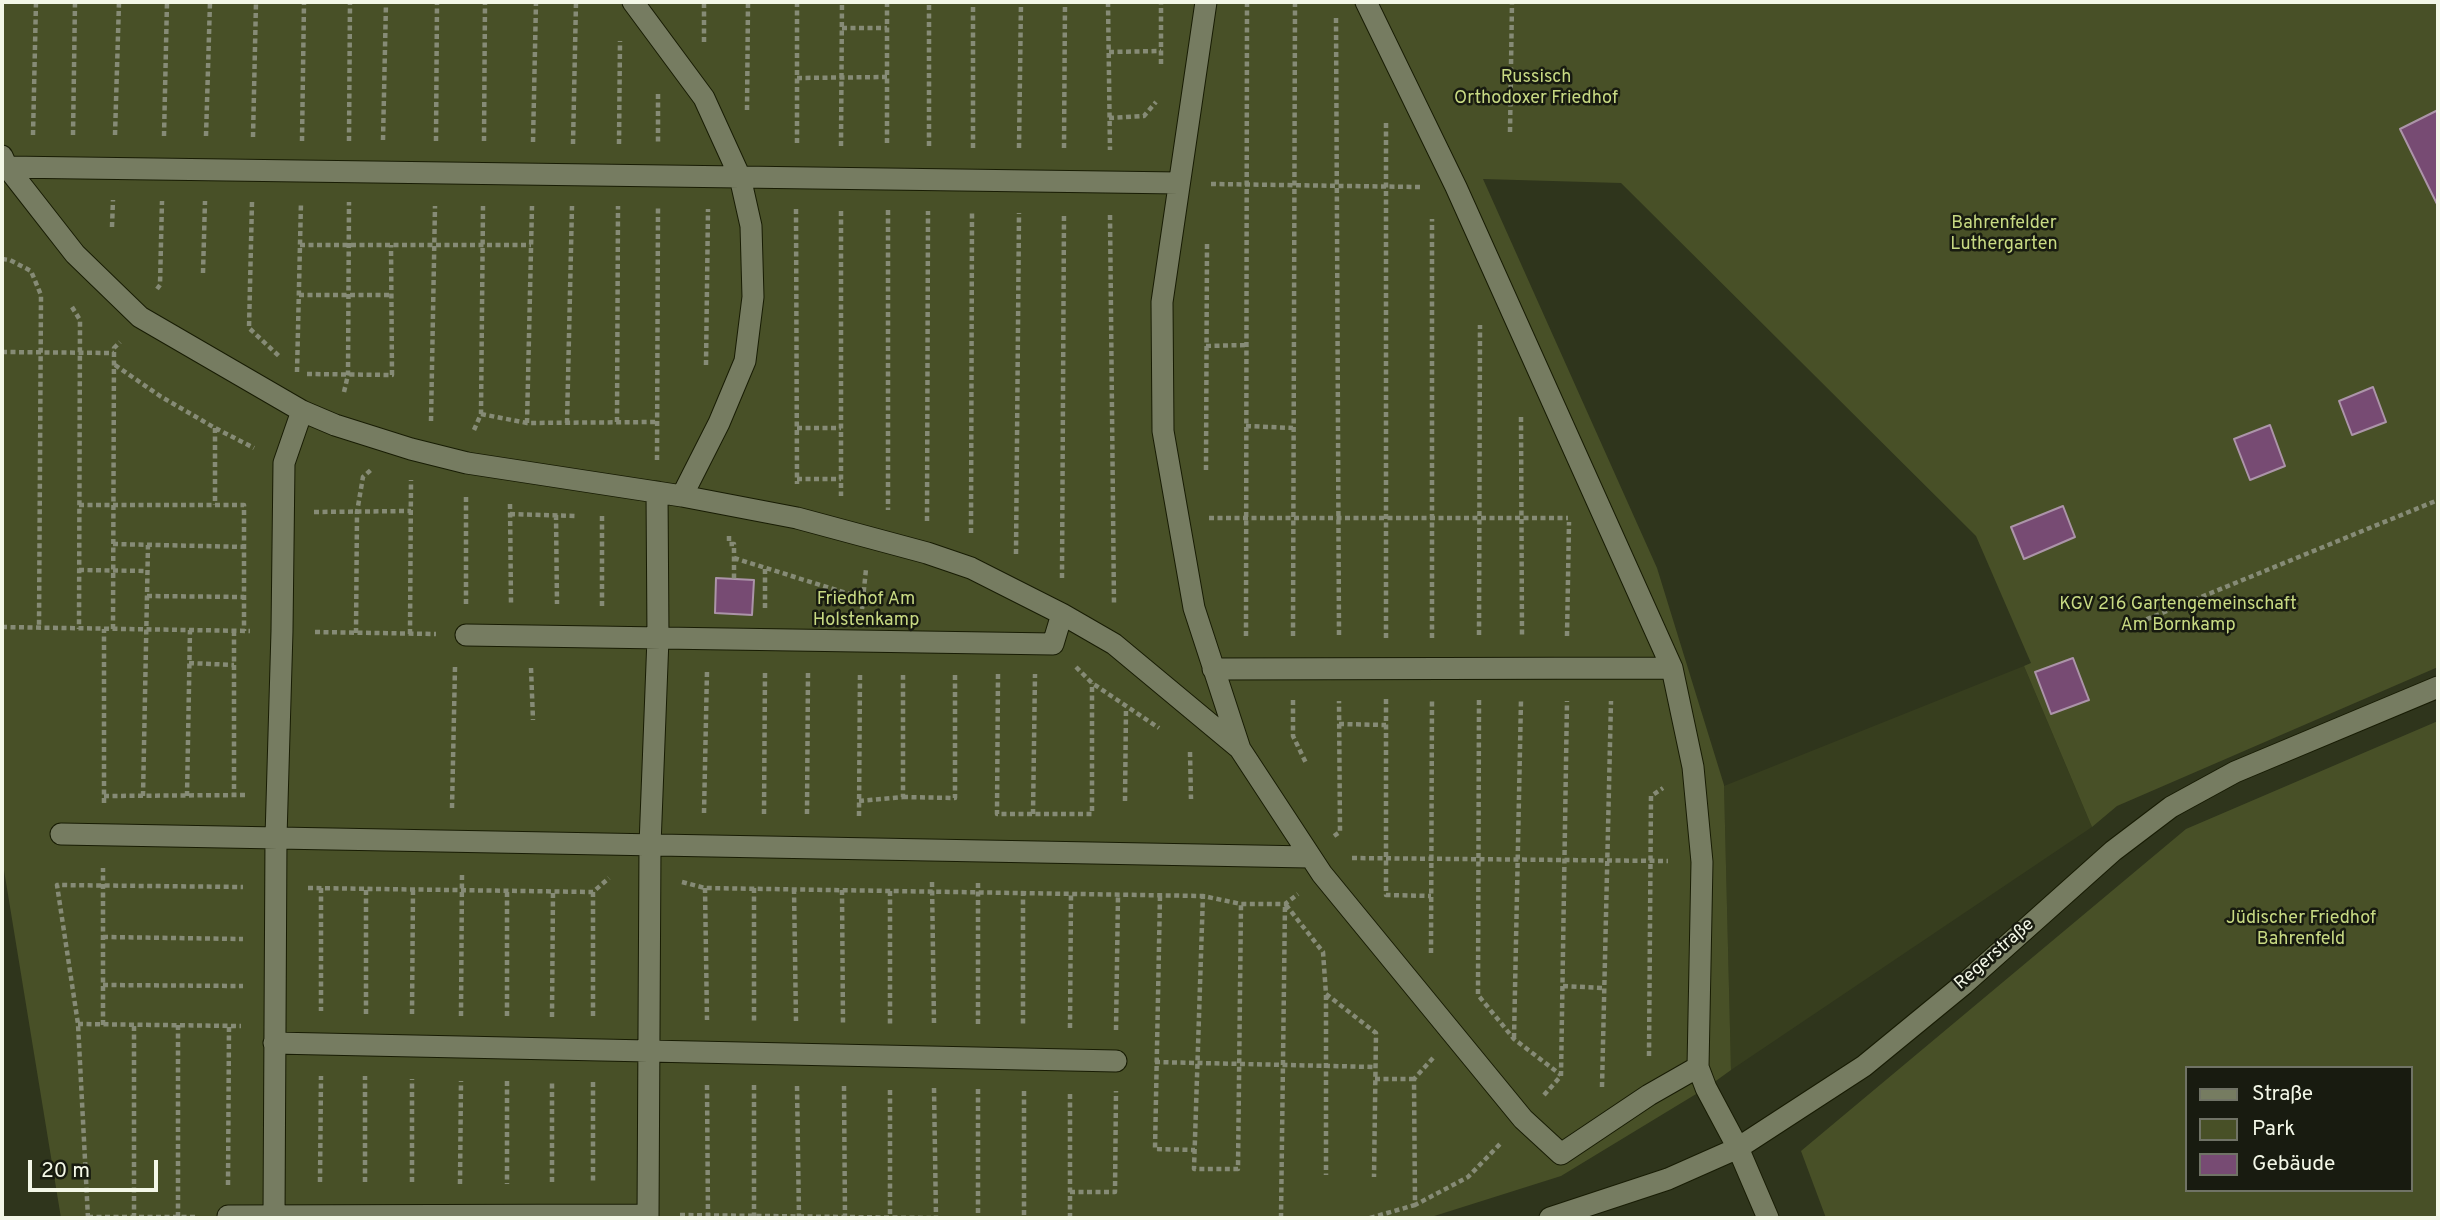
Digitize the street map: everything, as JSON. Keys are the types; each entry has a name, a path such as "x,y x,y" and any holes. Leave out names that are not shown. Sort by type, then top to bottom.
{"street":[{"path":"633,2 704,99 740,177 751,226 753,297 745,361 719,423 682,496"},
{"path":"1206,2 1162,302 1163,431 1194,608 1240,750 1309,857 1523,1119 1561,1154 1649,1095 1698,1067"},
{"path":"1366,2 1455,187 1672,668 1693,768 1702,862 1698,1067 1706,1088 1738,1148 1768,1218"},
{"path":"4,162 33,167 73,168 1179,183"},
{"path":"4,162 75,254 140,317 302,411 335,425 467,463 682,496 797,518 841,528 971,568 1114,644 1240,750"},
{"path":"274,1216 275,888 284,463 302,411"},
{"path":"228,1216 648,1217 650,845 658,638 657,492"},
{"path":"461,635 1053,644 1062,614"},
{"path":"1213,669 1672,668"},
{"name":"Regerstraße","path":"1550,1218 1668,1179 1738,1148 1864,1066 1964,984 2113,851 2171,807 2235,772 2438,687"},
{"path":"61,834 1309,857"},
{"path":"274,1035 650,1051 1116,1061"}],"path":[{"path":"33,167 36,2"},
{"path":"73,168 75,2"},
{"path":"114,168 119,2"},
{"path":"160,285 167,2"},
{"path":"203,274 210,2"},
{"path":"256,2 249,328 297,374 391,375 391,245"},
{"path":"297,374 304,2"},
{"path":"383,172 386,2"},
{"path":"435,173 437,2"},
{"path":"485,2 481,414 527,422 658,422"},
{"path":"527,422 536,2"},
{"path":"567,423 576,2"},
{"path":"747,123 748,2"},
{"path":"859,848 862,598 879,540 887,179 887,2"},
{"path":"926,553 929,2"},
{"path":"971,568 973,2"},
{"path":"1016,590 1021,2"},
{"path":"1062,614 1065,2"},
{"path":"1108,2 1114,644"},
{"path":"1161,2 1161,74"},
{"path":"1246,668 1247,2"},
{"path":"1295,2 1293,736 1306,763"},
{"path":"1510,132 1512,2"},
{"path":"1336,15 1340,832"},
{"path":"842,28 887,28"},
{"path":"617,422 620,29"},
{"path":"1109,52 1161,51"},
{"path":"797,78 887,77"},
{"path":"657,492 658,93"},
{"path":"1109,118 1144,116 1161,98"},
{"path":"706,366 709,177"},
{"path":"1179,183 1455,187"},
{"path":"1387,186 1387,895 1431,896"},
{"path":"1431,1007 1432,187"},
{"path":"1206,478 1207,238"},
{"path":"300,245 531,245"},
{"path":"410,634 413,449 434,245"},
{"path":"2,259 10,260 31,271 41,295 39,628"},
{"path":"299,295 391,295"},
{"path":"72,307 80,320 79,628"},
{"path":"796,340 797,518"},
{"path":"840,343 841,528"},
{"path":"1206,346 1246,345"},
{"path":"2,352 114,351 113,629"},
{"path":"114,364 160,396 284,463"},
{"path":"1514,1039 1521,668 1521,411"},
{"path":"1246,426 1293,428"},
{"path":"215,428 215,505"},
{"path":"797,428 841,428"},
{"path":"356,633 357,512 363,477 413,449"},
{"path":"452,805 467,463"},
{"path":"509,470 510,514 521,636 533,720"},
{"path":"797,479 841,480"},
{"path":"2123,629 2438,500"},
{"path":"79,505 244,505 244,631"},
{"path":"283,513 411,511"},
{"path":"510,514 579,516"},
{"path":"556,515 557,636"},
{"path":"590,516 602,516 602,637"},
{"path":"1177,518 1604,518"},
{"path":"1478,995 1514,1039 1561,1076 1569,518"},
{"path":"113,544 283,549"},
{"path":"143,796 148,545"},
{"path":"734,558 862,598"},
{"path":"764,815 765,568"},
{"path":"79,570 147,571"},
{"path":"147,596 244,597"},
{"path":"2,627 461,635"},
{"path":"104,628 104,796 277,795"},
{"path":"187,796 190,630"},
{"path":"234,631 234,796"},
{"path":"704,814 708,639"},
{"path":"807,816 809,640"},
{"path":"902,642 903,797"},
{"path":"859,801 903,797 955,799 954,643"},
{"path":"999,644 997,814 1091,814 1091,682"},
{"path":"1033,814 1035,669 1053,644"},
{"path":"189,663 234,664"},
{"path":"1601,1127 1612,668"},
{"path":"1125,801 1126,707"},
{"path":"1339,724 1386,725"},
{"path":"1190,747 1191,799"},
{"path":"1649,1095 1651,796"},
{"path":"1023,814 1024,1218"},
{"path":"103,834 103,1025"},
{"path":"1204,855 1194,1169 1238,1169 1241,904"},
{"path":"1309,857 1702,862"},
{"path":"229,1025 228,1216 88,1218 78,1024 57,885 593,892"},
{"path":"705,888 1203,896 1241,904 1285,904"},
{"path":"1160,896 1155,1149 1195,1150"},
{"path":"1285,904 1323,952 1326,994 1326,1175"},
{"path":"1281,1218 1285,904"},
{"path":"103,937 275,939"},
{"path":"103,985 275,986"},
{"path":"1563,986 1604,988"},
{"path":"1326,994 1376,1032 1374,1177"},
{"path":"78,1024 229,1025 274,1035"},
{"path":"134,1025 134,1218"},
{"path":"178,1025 178,1218"},
{"path":"1116,1061 1375,1067"},
{"path":"1375,1079 1414,1079 1415,1205"},
{"path":"1370,1218 1415,1205 1468,1177 1523,1119"},
{"path":"648,1217 931,1218"}],"shaded area":[{"path":"2024,666 2092,827 1731,1070 1724,786"}],"green space":[{"name":"Friedhof Am Holstenkamp","path":"2,2 2438,2 2438,667 2117,806 2092,827 2024,666 2031,663 1976,536 1621,183 1483,179 1657,568 1724,785 1731,1070 1561,1176 1428,1218 61,1218 2,858"},
{"name":"Jüdischer Friedhof Bahrenfeld","path":"2438,721 2438,1218 1826,1218 1801,1151 2186,829"}],"building":[{"path":"2438,110 2438,206 2400,129"},
{"path":"2373,387 2386,422 2352,435 2339,401"},
{"path":"2270,425 2285,466 2250,480 2234,439"},
{"path":"2063,506 2075,537 2024,559 2011,527"},
{"path":"716,578 754,580 752,615 715,613"},
{"path":"2073,658 2089,700 2051,714 2035,672"}],"park label":[{"name":"Russisch Orthodoxer Friedhof","path":"1536,88"},
{"name":"Bahrenfelder Luthergarten","path":"2004,234"},
{"name":"KGV 216 Gartengemeinschaft Am Bornkamp","path":"2178,615"}]}
